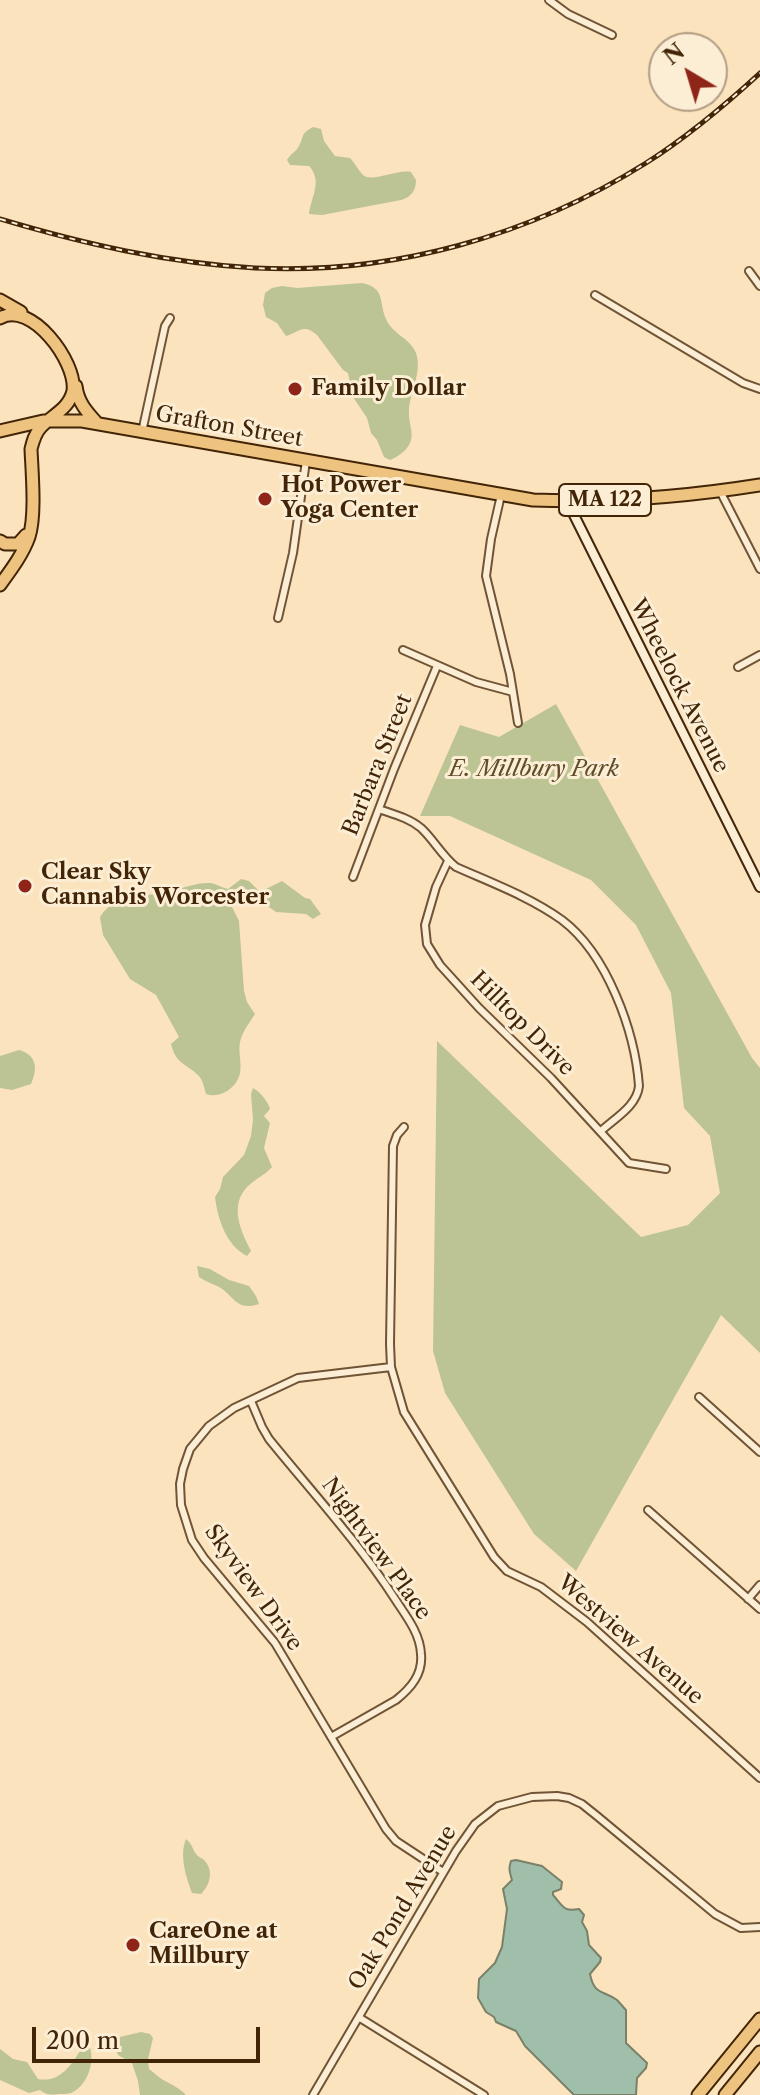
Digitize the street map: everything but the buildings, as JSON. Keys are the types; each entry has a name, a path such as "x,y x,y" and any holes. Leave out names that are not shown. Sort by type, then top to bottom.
{"highway":[{"path":"0,300 44,326 58,339 74,372 78,399 97,423"},
{"path":"0,318 10,313 38,325 53,342 73,380 67,405 42,426 31,449 32,512 29,538 0,585"},
{"name":"Grafton Street","path":"2,431 50,421 97,423 501,495"},
{"path":"0,541 18,544 27,530 29,446 16,427"},
{"name":"MA 122","path":"501,495 533,500 603,501 760,485"},
{"path":"698,2095 760,2019"},
{"path":"725,2095 760,2052"}],"street":[{"path":"549,0 568,14 612,35"},
{"path":"749,271 760,286"},
{"path":"595,295 743,383 760,389"},
{"path":"142,432 165,326 170,318"},
{"path":"278,618 292,557 306,461"},
{"path":"720,491 760,569"},
{"path":"501,495 486,576 518,723"},
{"name":"Wheelock Avenue","path":"567,501 760,887"},
{"path":"403,650 476,682 513,692"},
{"path":"738,667 760,655"},
{"name":"Barbara Street","path":"353,877 437,666"},
{"path":"379,809 421,829 456,867 529,900 563,921 582,939 604,972 630,1038 639,1086 633,1102 601,1131"},
{"name":"Hilltop Drive","path":"448,861 426,917 427,944 440,965 629,1163 666,1169"},
{"name":"Westview Avenue","path":"404,1127 393,1146 391,1367 404,1412 494,1557 507,1571 541,1587 587,1622 760,1778"},
{"name":"Skyview Drive","path":"391,1367 298,1378 234,1408 209,1426 190,1449 180,1484 181,1505 192,1540 275,1643 386,1829 403,1847 443,1872"},
{"path":"699,1397 760,1452"},
{"name":"Nightview Place","path":"251,1401 269,1439 385,1583 419,1638 419,1674 405,1693 331,1737"},
{"path":"648,1510 760,1609"},
{"path":"748,1599 760,1585"},
{"name":"Oak Pond Avenue","path":"313,2095 443,1872 475,1824 498,1806 532,1797 557,1796 582,1804 704,1906 735,1926 760,1927"},
{"path":"360,2018 484,2095"}],"green space":[{"path":"313,127 321,129 324,141 335,156 350,158 367,177 411,172 416,180 412,193 401,200 322,215 309,214 316,183 313,172 309,166 290,165 287,160 298,148 304,133"},
{"path":"362,283 379,293 387,321 414,348 418,361 409,406 411,441 403,452 390,460 384,457 367,418 353,397 348,373 317,335 305,329 286,336 277,323 266,317 263,305 265,293 272,288"},
{"name":"E. Millbury Park","path":"556,704 760,1068 760,1353 721,1315 576,1571 534,1534 445,1393 433,1351 437,1041 641,1237 688,1225 720,1193 710,1136 684,1108 671,993 636,925 591,880 450,816 420,816 460,725 499,737"},
{"path":"241,879 249,881 260,892 282,881 310,899 321,914 313,919 306,914 276,912 256,898 234,897 230,903 239,921 244,991 255,1014 240,1042 238,1078 227,1091 211,1095 206,1094 198,1075 176,1056 171,1044 179,1037 156,995 130,979 103,935 100,917 107,908 122,899 205,883 228,889"},
{"path":"19,1050 33,1059 35,1073 31,1084 12,1090 0,1088 0,1056"},
{"path":"253,1088 270,1109 264,1116 270,1123 264,1148 272,1167 247,1187 239,1202 238,1219 251,1251 247,1256 224,1231 215,1197 223,1177 244,1155 251,1136"},
{"path":"197,1266 249,1286 259,1304 240,1304 223,1289 199,1277"},
{"path":"186,1839 209,1867 209,1881 201,1894 192,1893 186,1873 183,1852"},
{"path":"141,2032 153,2038 149,2069 186,2095 140,2095 132,2063 118,2055 114,2045 120,2037"},
{"path":"90,2048 88,2074 77,2090 71,2093 51,2094 40,2090 29,2093 0,2080 0,2049 13,2059 27,2062 38,2079 45,2080 58,2076 80,2051"}],"shaded area":[{"path":"516,1860 542,1866 562,1882 561,1889 553,1895 564,1907 579,1909 584,1915 582,1922 589,1945 601,1958 590,1974 592,1981 597,1989 617,2000 626,2010 626,2043 647,2063 637,2078 636,2095 574,2095 525,2046 516,2031 496,2022 486,2012 478,1998 479,1979 495,1963 502,1947 507,1909 503,1889 512,1880 510,1864"}],"railway":[{"path":"0,219 126,251 222,265 306,268 358,265 408,257 458,246 507,230 602,189 676,143 760,73"}],"place":[{"name":"Family Dollar","path":"295,389"},
{"name":"Hot Power Yoga Center","path":"265,499"},
{"name":"Clear Sky Cannabis Worcester","path":"25,886"},
{"name":"CareOne at Millbury","path":"133,1945"}]}
